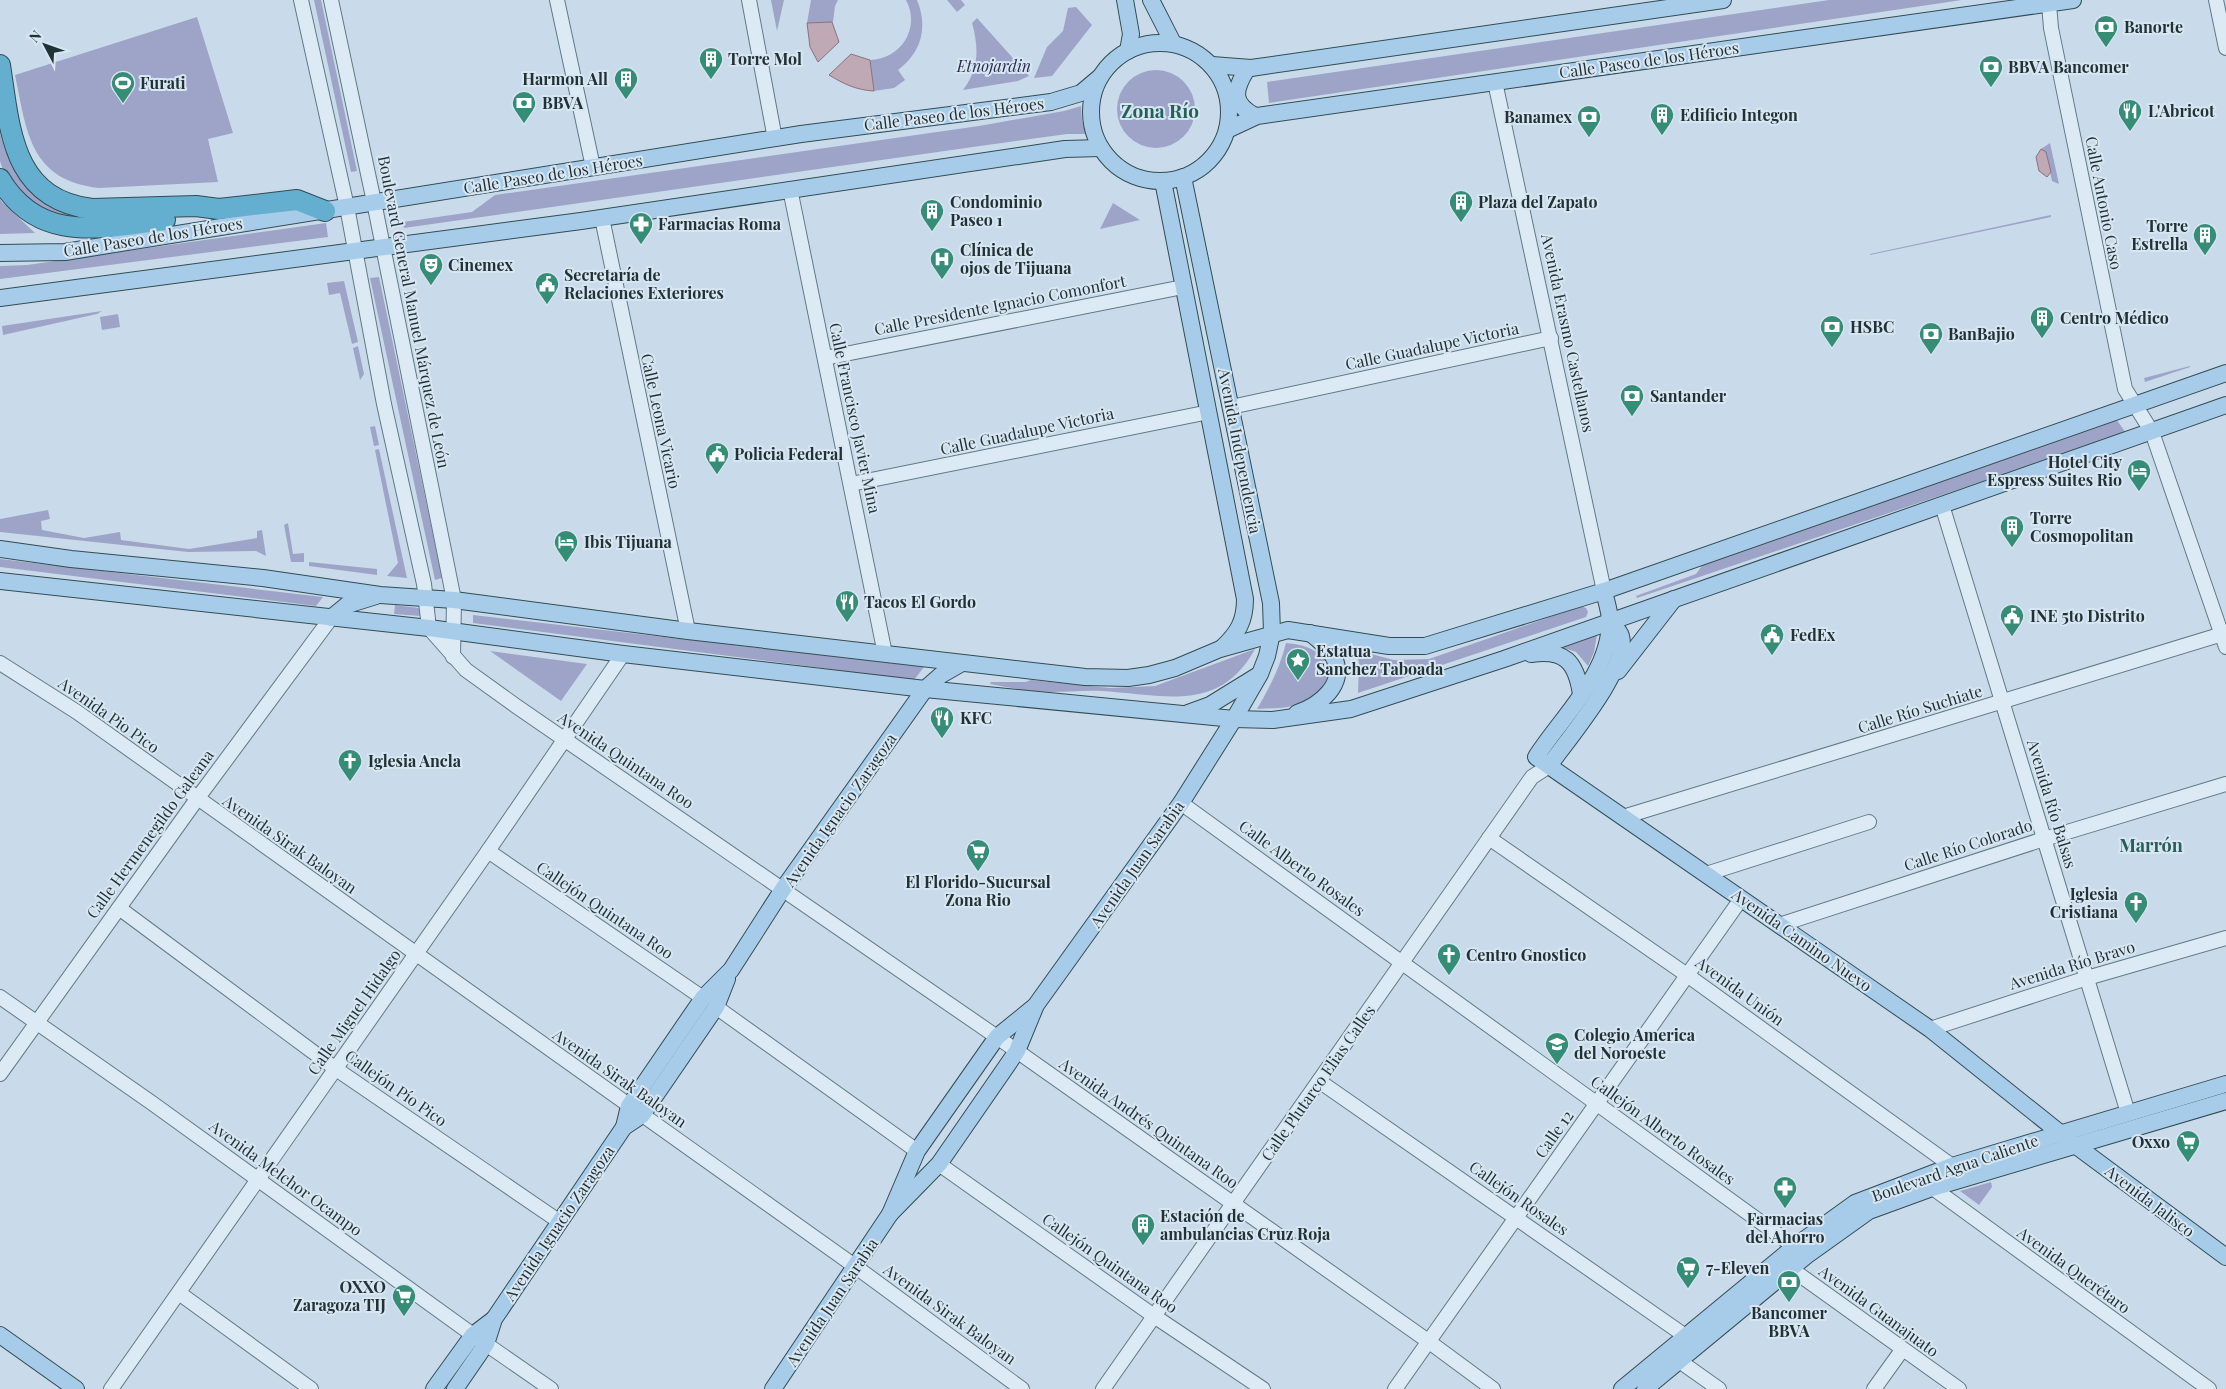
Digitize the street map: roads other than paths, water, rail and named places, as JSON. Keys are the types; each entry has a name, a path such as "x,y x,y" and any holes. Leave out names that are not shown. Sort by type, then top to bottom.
{"highway":[{"path":"0,65 16,151 33,181 46,193 76,207 92,209 196,206 218,209"},
{"path":"0,179 15,198 31,212 49,222 68,228 94,228 196,216 218,209 297,200 325,211"}],"main road":[{"path":"1125,0 1131,34 1128,50"},
{"path":"1151,0 1173,43"},
{"path":"1212,65 1247,69 1723,0"},
{"name":"Calle Paseo de los Héroes","path":"1227,130 1255,116 2073,0"},
{"path":"1150,43 1173,43 1188,48 1212,65 1222,79 1228,95 1230,113 1227,130 1221,145 1211,159 1198,170 1183,177 1163,181 1148,180 1128,173 1110,160 1102,148 1094,132 1091,113 1093,94 1100,77 1108,66 1128,50 1150,43"},
{"path":"1247,69 1236,87 1237,97 1246,112 1255,116"},
{"name":"Calle Paseo de los Héroes","path":"0,253 65,252 775,139 1051,102 1081,93 1100,77"},
{"path":"0,298 602,218 1065,149 1102,148"},
{"name":"Avenida Independencia","path":"1183,177 1232,407 1270,603 1272,633 1267,656 1260,674 1234,719"},
{"name":"Avenida Independencia","path":"1163,181 1245,599 1245,614 1238,631 1220,649"},
{"path":"0,548 71,559 263,578 380,595 454,600 688,631 962,663 1085,677 1128,678 1176,668 1220,649 1288,630 1389,646 1425,646 1604,591 2226,373"},
{"path":"0,581 429,628 623,654 925,689 1234,719 1274,720 1352,709 1504,659 1610,620 2226,405"},
{"path":"1604,591 1610,620"},
{"path":"331,618 347,605 380,595"},
{"path":"1605,689 1674,598"},
{"name":"Calle Plutarco Elias Calles","path":"1542,762 1605,689 1620,654 1621,638 1610,620"},
{"name":"Calle Plutarco Elias Calles","path":"1542,762 1605,651 1610,620"},
{"path":"1274,720 1308,709 1322,700 1332,689 1336,678 1335,660 1323,644 1309,632"},
{"path":"1504,659 1539,653 1556,654 1572,664 1576,671 1581,694"},
{"name":"Avenida Ignacio Zaragoza","path":"434,1389 479,1339 494,1319 709,1003 783,889 925,689 941,675 962,663"},
{"path":"1186,713 1210,705 1260,674"},
{"name":"Avenida Juan Sarabia","path":"890,1214 939,1164 1017,1051 1036,1005 1181,803 1234,719"},
{"name":"Avenida Camino Nuevo","path":"1542,762 1930,1029 2060,1133"},
{"name":"Avenida Juan Sarabia","path":"773,1389 890,1214 917,1151 997,1037 1036,1005"},
{"name":"Boulevard Agua Caliente","path":"1926,1183 1952,1166 2226,1084"},
{"name":"Boulevard Agua Caliente","path":"1622,1389 1692,1340 1856,1203 1926,1183 1967,1177 2226,1101"},
{"name":"Avenida Jalisco","path":"2060,1133 2226,1258"},
{"path":"0,1335 76,1389"},
{"name":"Avenida Ignacio Zaragoza","path":"455,1389 479,1339"},
{"name":"Boulevard Agua Caliente","path":"1644,1389 1678,1360 1692,1340"}],"street":[{"path":"301,0 347,206 384,404 426,598 429,628"},
{"name":"Boulevard General Manuel Márquez de León","path":"331,0 374,202 454,600 454,631"},
{"path":"557,0 593,167"},
{"path":"749,0 775,139"},
{"path":"2216,0 2226,48"},
{"name":"Calle Antonio Caso","path":"2049,4 2051,28 2125,389 2152,432 2225,638"},
{"name":"Avenida Erasmo Castellanos","path":"1495,82 1604,591"},
{"name":"Calle Francisco Javier Mina","path":"790,189 886,654"},
{"name":"Calle Leona Vicario","path":"602,218 688,631"},
{"name":"Calle Presidente Ignacio Comonfort","path":"825,358 1183,287"},
{"name":"Calle Guadalupe Victoria","path":"1232,407 1551,338"},
{"name":"Calle Guadalupe Victoria","path":"851,484 1209,412"},
{"name":"Avenida Río Balsas","path":"1942,505 2128,1113"},
{"name":"Calle Hermenegildo Galeana","path":"0,1074 196,799 331,618"},
{"name":"Avenida Quintana Roo","path":"429,628 466,670 783,889"},
{"path":"453,657 454,631"},
{"name":"Calle Río Suchiate","path":"1623,817 2225,638"},
{"name":"Calle Miguel Hidalgo","path":"111,1389 416,955 623,654"},
{"name":"Avenida Pio Pico","path":"0,663 77,712 196,799"},
{"name":"Calle Plutarco Elias Calles","path":"1103,1389 1542,762"},
{"name":"Calle Río Colorado","path":"1779,925 2044,839 2226,784"},
{"name":"Avenida Sirak Baloyan","path":"196,799 856,1267 1022,1389"},
{"name":"Calle Alberto Rosales","path":"1181,803 1402,963"},
{"path":"1706,874 1869,822"},
{"name":"Avenida Unión","path":"1489,838 1687,975 1967,1177"},
{"name":"Callejón Quintana Roo","path":"488,851 709,1003 917,1151"},
{"name":"Avenida Andrés Quintana Roo","path":"783,889 1233,1203 1493,1389"},
{"name":"Calle 12","path":"1395,1389 1741,899"},
{"name":"Callejón Pío Pico","path":"119,908 336,1069 560,1222"},
{"name":"Avenida Río Bravo","path":"1930,1029 2087,978 2226,938"},
{"name":"Callejón Alberto Rosales","path":"1402,963 1800,1251"},
{"name":"Avenida Melchor Ocampo","path":"0,997 152,1102 551,1389"},
{"name":"Callejón Rosales","path":"1319,1081 1517,1216 1692,1340"},
{"name":"Callejón Quintana Roo","path":"939,1164 1154,1316 1263,1389"},
{"name":"Avenida Querétaro","path":"1926,1183 2209,1389"},
{"name":"Avenida Guanajuato","path":"1785,1264 1902,1350 1959,1389"},
{"path":"179,1293 311,1389"},
{"path":"1874,1389 1902,1350"},
{"path":"1678,1360 1719,1389"}],"place":[{"name":"Banorte","path":"2106,48"},
{"name":"Torre Mol","path":"711,80"},
{"name":"BBVA Bancomer","path":"1991,88"},
{"name":"Harmon All","path":"626,100"},
{"name":"Furati","path":"123,104"},
{"name":"BBVA","path":"524,124"},
{"name":"L'Abricot","path":"2130,132"},
{"name":"Edificio Integon","path":"1662,136"},
{"name":"Banamex","path":"1589,138"},
{"name":"Plaza del Zapato","path":"1461,223"},
{"name":"Condominio Paseo 1","path":"932,232"},
{"name":"Farmacias Roma","path":"641,245"},
{"name":"Torre Estrella","path":"2205,256"},
{"name":"Clínica de ojos de Tijuana","path":"942,280"},
{"name":"Cinemex","path":"431,286"},
{"name":"Secretaría de Relaciones Exteriores","path":"547,305"},
{"name":"Centro Médico","path":"2042,339"},
{"name":"HSBC","path":"1832,348"},
{"name":"BanBajio","path":"1931,355"},
{"name":"Santander","path":"1632,417"},
{"name":"Policia Federal","path":"717,475"},
{"name":"Hotel City Espress Suites Rio","path":"2139,492"},
{"name":"Torre Cosmopolitan","path":"2012,548"},
{"name":"Ibis Tijuana","path":"566,563"},
{"name":"Tacos El Gordo","path":"847,623"},
{"name":"INE 5to Distrito","path":"2012,637"},
{"name":"FedEx","path":"1772,656"},
{"name":"Estatua Sanchez Taboada","path":"1298,681"},
{"name":"KFC","path":"942,739"},
{"name":"Iglesia Ancla","path":"350,782"},
{"name":"El Florido-Sucursal Zona Rio","path":"978,872"},
{"name":"Iglesia Cristiana","path":"2136,924"},
{"name":"Centro Gnostico","path":"1449,976"},
{"name":"Colegio America del Noroeste","path":"1557,1065"},
{"name":"Oxxo","path":"2188,1163"},
{"name":"Farmacias del Ahorro","path":"1785,1209"},
{"name":"Estación de ambulancias Cruz Roja","path":"1143,1246"},
{"name":"7-Eleven","path":"1688,1289"},
{"name":"Bancomer BBVA","path":"1789,1303"},
{"name":"OXXO Zaragoza TIJ","path":"404,1317"}],"district":[{"name":"Zona Río","path":"1160,111"},
{"name":"Marrón","path":"2151,846"}],"park label":[{"name":"Etnojardin","path":"994,66"}]}
